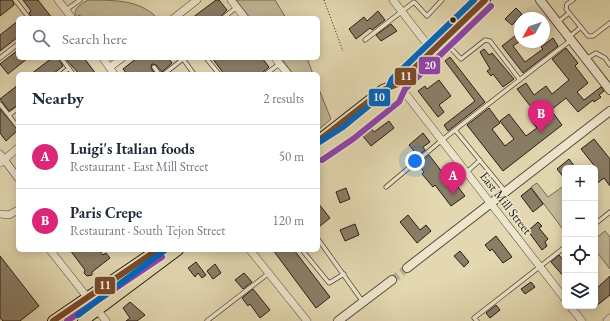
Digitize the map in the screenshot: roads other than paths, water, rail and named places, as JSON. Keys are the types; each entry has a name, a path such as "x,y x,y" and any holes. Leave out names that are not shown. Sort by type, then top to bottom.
{"main road":[{"path":"320,139 383,90 398,84 444,41 479,2"},
{"path":"320,152 348,133 394,96 398,84"},
{"path":"53,321 155,252"},
{"path":"83,321 175,252"}],"street":[{"path":"58,0 70,16"},
{"path":"177,16 197,0"},
{"path":"231,0 244,16"},
{"path":"393,0 433,52"},
{"path":"540,0 610,90"},
{"path":"105,60 113,72"},
{"path":"110,67 119,60"},
{"path":"277,61 286,72"},
{"name":"East Mill Street","path":"398,84 562,295"},
{"path":"407,268 610,111"},
{"path":"16,149 1,159 16,176"},
{"path":"0,214 9,215 16,211"},
{"path":"52,252 106,321"},
{"path":"252,252 307,321"},
{"path":"338,321 392,280"},
{"path":"572,309 582,321"},
{"path":"607,321 610,318"}],"lane":[{"path":"15,0 27,16"},
{"path":"66,10 80,0"},
{"path":"365,40 415,1 427,16 442,0"},
{"path":"573,0 566,6 569,13 590,37 610,23"},
{"path":"432,2 436,6"},
{"path":"226,16 237,7"},
{"path":"558,22 569,13"},
{"path":"386,187 442,140 520,80 581,27"},
{"path":"444,41 462,59 485,40 490,41 520,80"},
{"path":"0,58 16,46"},
{"path":"586,59 596,54 605,58 610,64"},
{"path":"63,60 72,72"},
{"path":"166,72 181,60"},
{"path":"183,60 192,72"},
{"path":"208,60 217,72"},
{"path":"268,72 277,61"},
{"path":"154,67 158,72"},
{"path":"64,72 69,68"},
{"path":"0,104 16,124"},
{"path":"9,115 16,110"},
{"path":"455,130 506,192"},
{"path":"467,172 480,160"},
{"path":"598,222 610,212"},
{"path":"320,242 363,302"},
{"path":"478,321 474,318 562,249"},
{"path":"304,252 329,283 344,274"},
{"path":"207,321 269,273"}],"tunnel":[{"path":"392,280 407,268"}],"place":[{"name":"Paris Crepe","path":"541,133"},
{"name":"Luigi's Italian foods","path":"453,195"}]}
